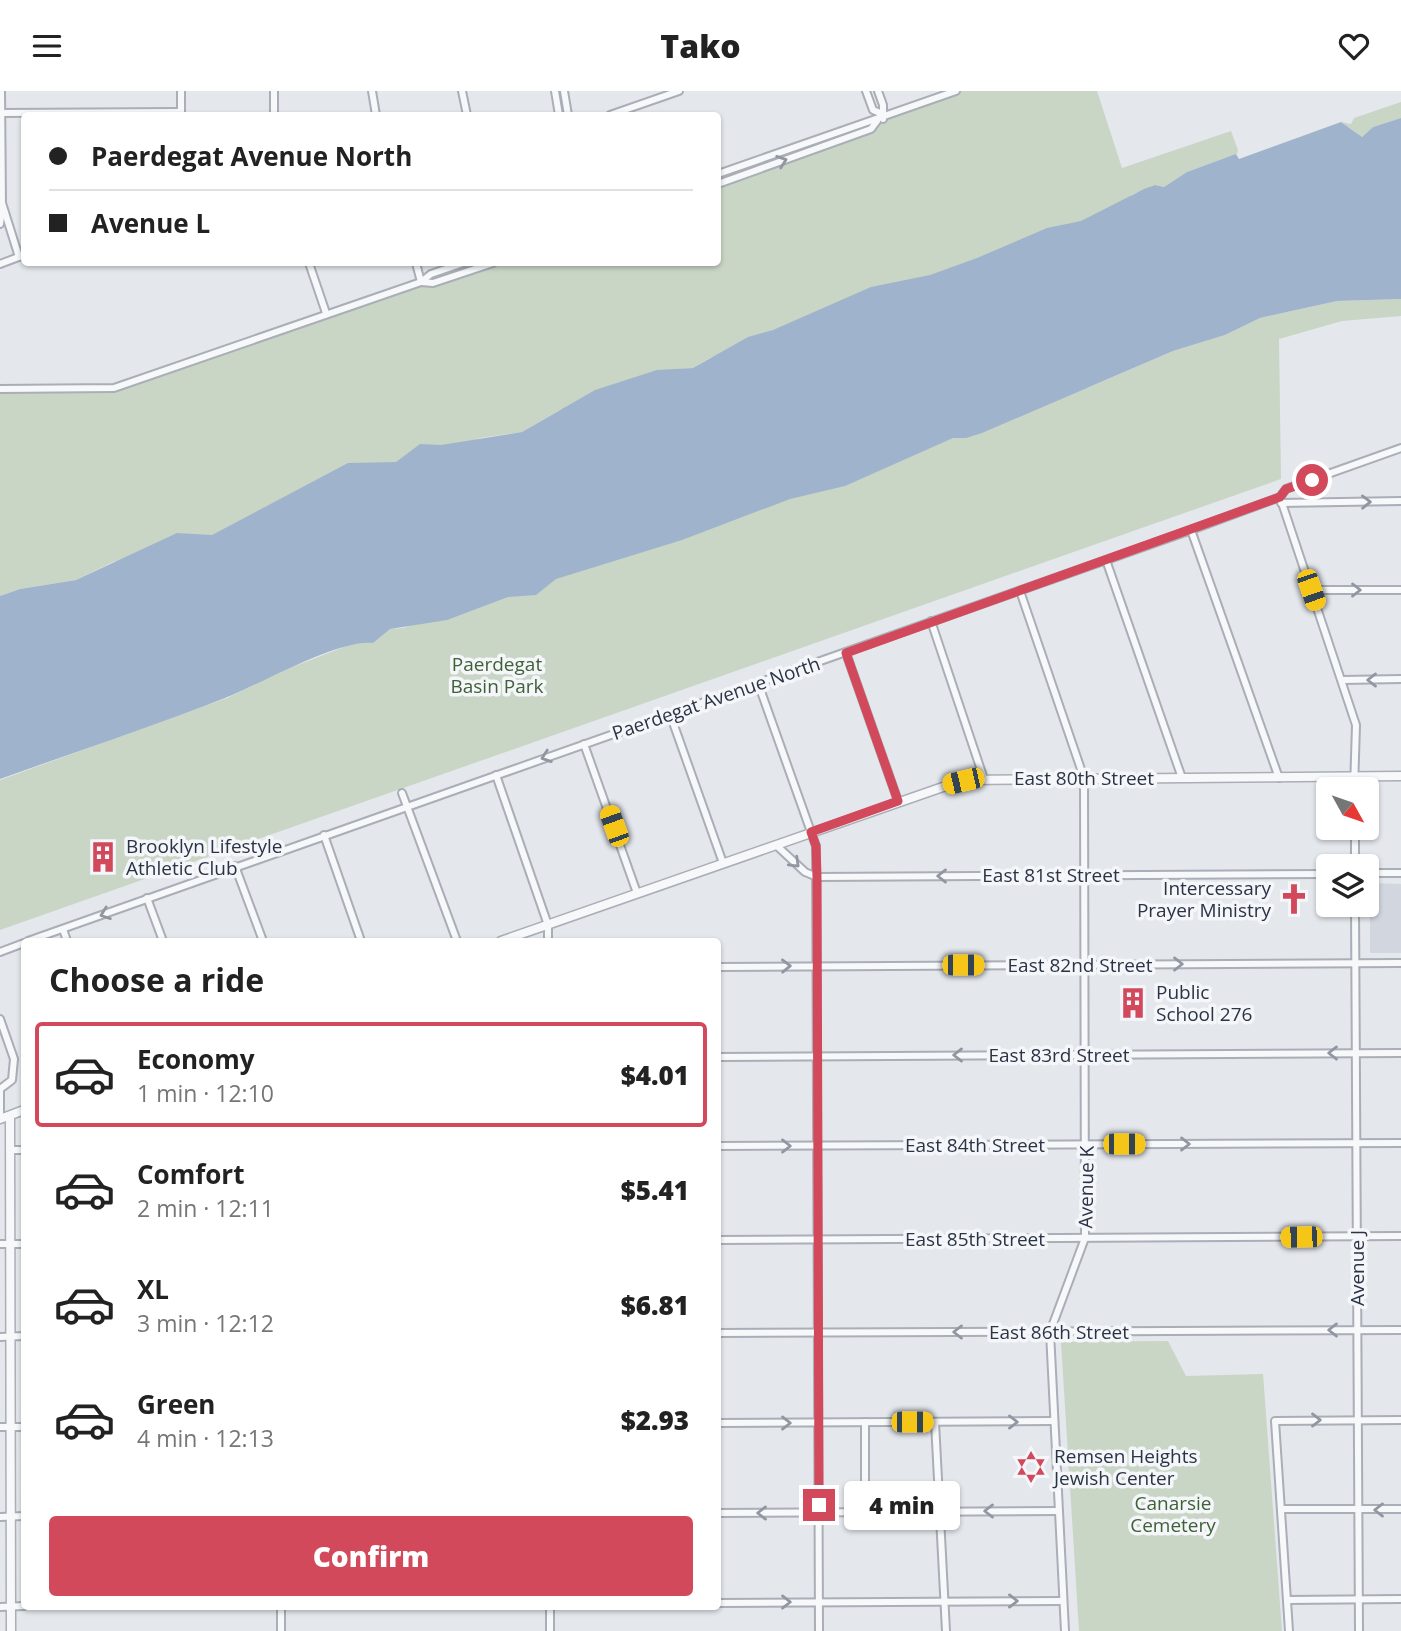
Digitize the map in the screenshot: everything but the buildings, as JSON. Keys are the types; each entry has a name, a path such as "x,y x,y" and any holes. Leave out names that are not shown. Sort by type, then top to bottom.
{"street":[{"path":"0,224 1,91"},
{"path":"181,91 181,112"},
{"path":"274,91 274,112"},
{"path":"372,91 376,112"},
{"path":"462,91 466,112"},
{"path":"555,91 558,112"},
{"path":"564,91 568,112"},
{"path":"619,112 679,91"},
{"path":"866,91 873,110 880,118"},
{"path":"721,183 871,129 880,118 883,105 878,91"},
{"path":"721,173 956,91"},
{"path":"1,113 21,113"},
{"path":"1,203 21,253"},
{"path":"0,264 21,256"},
{"path":"310,266 326,313"},
{"path":"417,266 421,282"},
{"path":"0,389 114,388 421,282 431,274 454,266"},
{"path":"421,282 433,283 484,266"},
{"name":"Paerdegat Avenue North","path":"37,938 235,866 1281,500 1286,489 1401,448"},
{"path":"1354,777 1356,725 1281,500 1401,501"},
{"path":"1191,530 1279,778"},
{"path":"1106,560 1182,778"},
{"path":"1311,590 1401,590"},
{"name":"Avenue K","path":"1020,591 1084,778 1085,1238 1050,1332 1052,1421 1065,1631"},
{"path":"931,621 984,779"},
{"path":"846,653 898,801"},
{"path":"1342,680 1401,679"},
{"path":"758,683 816,846 819,1631"},
{"path":"670,714 723,863"},
{"path":"584,744 637,893"},
{"path":"496,775 548,925 548,938"},
{"name":"East 80th Street","path":"1354,777 1401,776"},
{"name":"East 80th Street","path":"515,938 947,784 984,779 1316,778"},
{"path":"402,793 456,938"},
{"path":"324,835 360,938"},
{"path":"776,845 805,872 817,877"},
{"path":"235,866 262,938"},
{"path":"1379,873 1401,873"},
{"name":"East 81st Street","path":"817,877 1316,874"},
{"path":"147,898 162,938"},
{"name":"Avenue J","path":"1355,917 1359,1631"},
{"path":"62,929 66,938"},
{"name":"Paerdegat Avenue North","path":"0,952 21,944"},
{"name":"East 82nd Street","path":"721,967 1401,963"},
{"path":"0,1019 14,1059 12,1080 0,1088 0,1113"},
{"name":"East 83rd Street","path":"721,1057 1401,1053"},
{"path":"0,1119 21,1111"},
{"path":"10,1116 13,1150 10,1336 11,1631"},
{"name":"East 84th Street","path":"721,1146 1401,1143"},
{"path":"13,1150 21,1150"},
{"name":"East 85th Street","path":"721,1240 1401,1236"},
{"path":"0,1244 21,1244"},
{"name":"East 86th Street","path":"721,1333 1401,1329"},
{"path":"0,1337 21,1336"},
{"path":"1289,1631 1275,1421 1401,1420"},
{"path":"721,1423 1052,1421"},
{"path":"865,1422 865,1512"},
{"path":"935,1422 946,1631"},
{"path":"0,1427 21,1427"},
{"path":"1281,1509 1401,1509"},
{"path":"721,1513 1058,1511"},
{"path":"0,1517 21,1516"},
{"path":"1287,1600 1401,1599"},
{"path":"721,1603 1063,1601"},
{"path":"0,1607 21,1606"},
{"path":"281,1610 282,1631"},
{"path":"550,1610 550,1631"}],"shaded area":[{"path":"1379,883 1401,884 1401,953 1370,953 1370,917 1379,917"}],"green space":[{"path":"948,91 1097,91 1122,168 1231,131 1238,150 1237,154 1187,172 1164,187 1155,185 1131,195 1135,210 710,358 693,368 680,369 558,411 522,432 480,438 212,535 113,562 76,580 20,589 0,596 0,391 114,388 459,266 721,266 721,172"},
{"path":"1401,102 1401,118 1373,127 1362,137 1341,122 1351,124 1354,118"},
{"name":"Paerdegat Basin Park","path":"1401,299 1401,316 1342,321 1279,339 1281,479 0,930 0,780 227,698 285,670 390,629 403,628 1092,386 1173,351 1225,335 1260,318 1337,301"},
{"name":"Canarsie Cemetery","path":"1168,1341 1186,1376 1263,1374 1282,1631 1079,1631 1061,1342"}],"water":[{"path":"1401,118 1401,299 1337,301 1260,318 1225,335 1173,351 982,433 966,438 953,438 845,486 790,499 682,540 556,579 536,595 508,597 447,620 390,629 373,643 340,648 320,655 225,698 0,779 0,596 20,589 76,580 177,533 212,535 348,463 396,462 420,444 441,445 522,432 595,390 657,370 693,368 748,337 773,330 871,287 930,275 1047,228 1081,221 1144,189 1155,185 1164,187 1187,172 1236,154 1239,159 1341,122 1362,137 1373,127"}],"place":[{"name":"Brooklyn Lifestyle Athletic Club","path":"103,857"},
{"name":"Intercessary Prayer Ministry","path":"1294,899"},
{"name":"Public School 276","path":"1133,1003"},
{"name":"Remsen Heights Jewish Center","path":"1031,1467"}],"route":[{"path":"819,1505 817,877 816,846 811,832 898,801 846,653 1280,497 1286,489 1312,480"}]}
